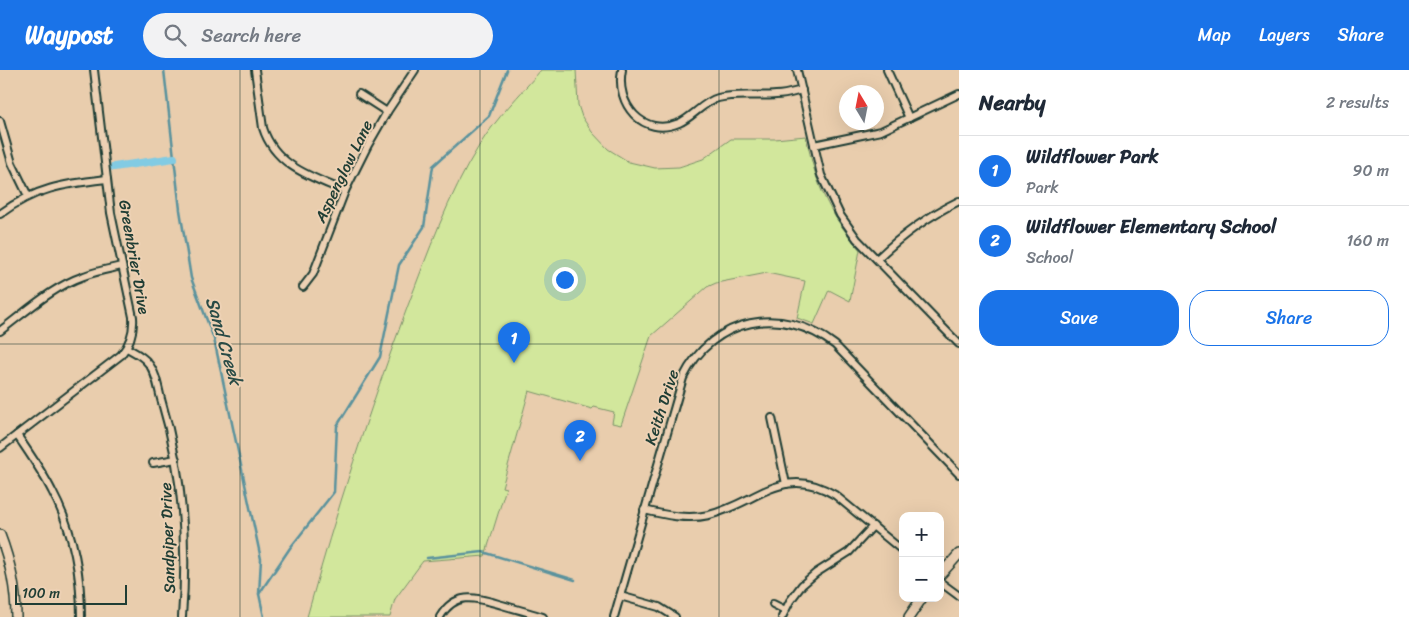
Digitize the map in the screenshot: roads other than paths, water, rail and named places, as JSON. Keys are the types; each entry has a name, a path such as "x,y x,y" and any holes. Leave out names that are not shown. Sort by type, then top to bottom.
{"main road":[{"path":"0,535 11,568 15,589 16,617"},
{"path":"944,571 959,554"},
{"path":"909,617 919,602"}],"street":[{"name":"Greenbrier Drive","path":"94,70 114,232 133,317 132,331 127,348"},
{"path":"255,70 263,128 274,151 296,169 345,191"},
{"name":"Aspenglow Lane","path":"303,287 313,274 345,191 368,145 415,70"},
{"path":"622,70 621,88 626,105 636,116 655,125 668,126 680,122 707,103 718,98 776,95 802,90"},
{"path":"797,70 821,175 832,202 852,232 959,344"},
{"path":"887,70 909,118"},
{"path":"359,94 387,112"},
{"path":"814,145 874,134 959,94"},
{"path":"0,121 12,163 28,196"},
{"path":"0,214 28,196 56,186 107,179"},
{"path":"877,259 907,232 929,217 959,201"},
{"path":"0,331 46,296 66,284 93,273 122,266"},
{"name":"Keith Drive","path":"614,617 683,378 687,369 702,349 720,335 739,326 760,321 781,321 805,326 831,341 959,474"},
{"path":"0,448 112,362 127,348"},
{"name":"Sandpiper Drive","path":"127,348 145,359 152,369 166,412 176,459 183,528 184,590 182,617"},
{"path":"772,418 786,484"},
{"path":"17,435 52,491 64,517 77,566 81,617"},
{"name":"Sandpiper Drive","path":"153,463 176,459"},
{"path":"644,510 680,517 707,515 786,484 800,482 825,489 835,495 899,548"},
{"path":"782,617 796,592 808,580 849,552 873,526"},
{"path":"944,585 959,596"},
{"path":"620,596 659,607 675,617"},
{"path":"440,617 456,601 473,597 543,617"},
{"path":"774,604 785,610"}],"waterway":[{"name":"Sand Creek","path":"164,70 180,210 191,278 214,339 261,559 259,594 264,617"},
{"path":"259,594 290,548 334,492 337,426 380,357 399,265 424,227 433,166 489,116 507,70"},
{"path":"114,167 174,158"},
{"path":"427,558 483,552 575,580"}],"place":[{"name":"Wildflower Park","path":"514,363"},
{"name":"Wildflower Elementary School","path":"580,461"}]}
